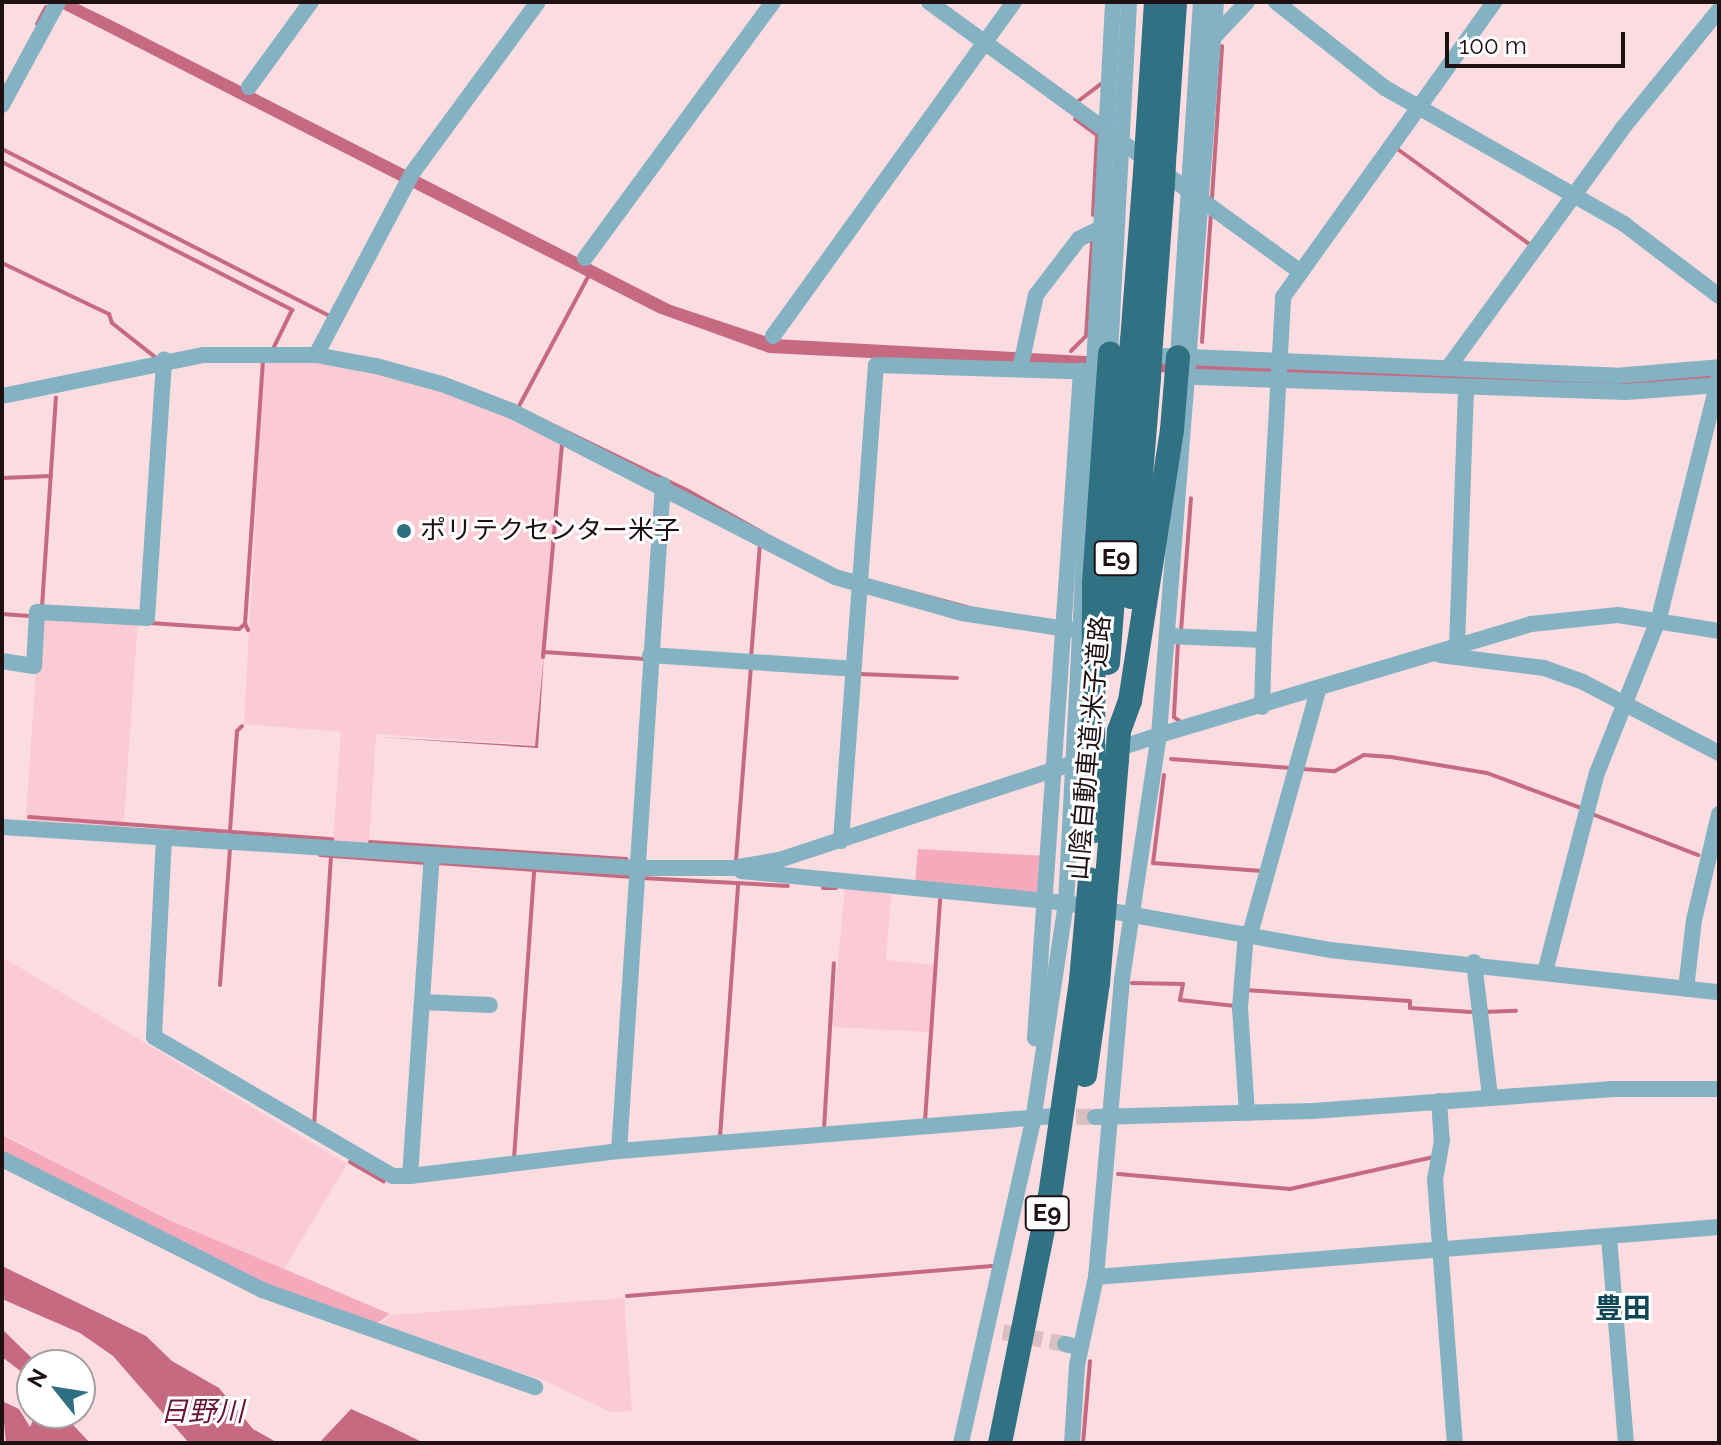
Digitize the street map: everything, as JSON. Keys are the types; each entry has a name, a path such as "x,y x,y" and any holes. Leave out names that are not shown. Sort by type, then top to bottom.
{"highway":[{"name":"山陰自動車道;米子道路","path":"1008,1443 1083,1093 1099,846 1087,759 1139,376 1156,145 1156,2"},
{"name":"山陰自動車道;米子道路","path":"1156,145 1175,2"},
{"path":"1087,759 1130,701 1185,357"},
{"path":"1087,759 1094,583 1094,363"},
{"name":"山陰自動車道;米子道路","path":"1000,1443 1089,981"}],"street":[{"path":"249,87 311,2"},
{"path":"318,351 409,179 538,2"},
{"path":"585,258 773,2"},
{"path":"929,2 1196,192 1298,270"},
{"path":"773,336 1014,2"},
{"path":"1094,363 1113,2"},
{"path":"961,1443 996,1331 1033,1122 1087,759 1070,631 1094,363 1121,140 1129,2"},
{"path":"1072,1443 1073,1346 1096,1277 1131,912 1159,735 1193,378 1185,357 1196,192 1201,2"},
{"path":"1196,192 1216,2"},
{"path":"1214,37 1247,2"},
{"path":"1276,2 1385,88 1574,194 1719,296"},
{"path":"1262,707 1275,371 1283,297 1298,270 1494,2"},
{"path":"2,105 56,5"},
{"path":"1448,368 1574,194 1719,10"},
{"path":"1021,361 1036,295 1079,239 1099,229"},
{"path":"2,396 164,360 218,354 318,351 442,384 512,411 663,484 822,571 962,613 1070,631"},
{"path":"841,841 876,365 1021,361 1094,363 1185,357 1275,371 1466,386 1626,392 1718,379"},
{"path":"2,661 34,666 37,612 147,618 164,360"},
{"path":"1193,378 1275,371 1448,368 1718,379"},
{"path":"1545,972 1597,773 1659,618 1713,425 1718,379"},
{"path":"1446,650 1466,386"},
{"path":"619,1151 663,484"},
{"path":"2,827 637,868 733,868 841,841 1159,735 1555,619 1659,618 1719,631"},
{"path":"1167,636 1264,640"},
{"path":"1446,650 1544,668 1626,704 1719,753"},
{"path":"650,655 853,669"},
{"path":"1247,1113 1240,1008 1248,934 1318,690"},
{"path":"1045,1041 1035,1038 1045,901 1087,759"},
{"path":"1686,989 1714,857 1719,814"},
{"path":"164,838 154,1037 382,1173 410,1176 619,1151 1033,1122 1052,1116"},
{"path":"410,1176 432,855"},
{"path":"733,868 757,876 1066,903 1131,912 1330,950 1474,962 1719,992"},
{"path":"1474,962 1490,1096"},
{"path":"423,1002 490,1005"},
{"path":"1095,1117 1439,1105 1490,1096 1719,1089"},
{"path":"1439,1105 1442,1140 1435,1179 1455,1443"},
{"path":"2,1159 262,1290 535,1387"},
{"path":"1096,1277 1719,1227"},
{"path":"1609,1237 1626,1443"}],"shaded area":[{"name":"ポリテクセンター米子","path":"264,357 309,358 399,375 562,438 535,745 376,734 369,843 333,841 341,732 244,724"},
{"path":"40,615 138,622 123,827 26,820"},
{"path":"918,849 1046,856 1043,896 915,883"},
{"path":"845,887 891,895 886,960 934,965 929,1032 832,1027"},
{"path":"2,957 347,1164 284,1269 170,1220 2,1134"},
{"path":"2,1135 169,1220 390,1314 372,1327 175,1246 2,1154"},
{"path":"624,1298 632,1411 611,1412 541,1379 374,1328 392,1315"}],"water":[{"path":"49,2 74,2 111,20 671,305 774,339 1212,363 1719,372 1702,386 1239,376 769,353 658,313"},
{"path":"253,347 335,351 447,378 524,409 689,489 829,568 1041,625 834,574 632,464 441,379 368,359"},
{"path":"544,653 538,748 377,737 535,746"},
{"name":"日野川","path":"2,1266 146,1336 172,1361 219,1388 253,1429 278,1443 189,1443 113,1356 80,1333 2,1299"},
{"path":"2,1329 23,1349 16,1349 16,1368 2,1357"},
{"name":"日野川","path":"2,1401 16,1408 16,1429 77,1429 90,1443 6,1443"},
{"path":"351,1409 387,1425 424,1443 319,1443"}],"waterway":[{"path":"37,24 46,7"},
{"path":"1212,198 1222,46"},
{"path":"1077,102 1101,84"},
{"path":"1075,119 1097,135 1093,215"},
{"path":"1396,148 1532,246"},
{"path":"2,149 328,315"},
{"path":"2,162 292,310 273,349"},
{"path":"1202,342 1211,212"},
{"path":"1071,351 1086,336 1092,242"},
{"path":"2,263 109,314 112,323 155,357"},
{"path":"518,408 590,273"},
{"path":"245,624 263,359"},
{"path":"42,607 56,397"},
{"path":"543,657 562,443"},
{"path":"2,478 51,476"},
{"path":"1181,631 1191,498"},
{"path":"751,658 760,544"},
{"path":"2,614 29,616"},
{"path":"150,623 239,629 245,624 248,630"},
{"path":"1178,642 1174,717 1181,722"},
{"path":"544,652 645,659"},
{"path":"736,861 751,668"},
{"path":"860,674 957,678"},
{"path":"230,831 237,731 242,726"},
{"path":"1303,769 1335,771 1364,755 1391,757 1487,773 1581,808"},
{"path":"1171,759 1292,768"},
{"path":"1164,775 1153,863 1262,871"},
{"path":"1592,814 1698,855"},
{"path":"29,817 332,839"},
{"path":"370,842 626,859"},
{"path":"220,985 230,849"},
{"path":"320,855 426,863"},
{"path":"314,1126 331,857"},
{"path":"437,863 631,877"},
{"path":"514,1159 534,870"},
{"path":"642,878 788,886"},
{"path":"720,1137 738,884"},
{"path":"823,888 836,888"},
{"path":"925,1121 940,900"},
{"path":"824,1129 834,963"},
{"path":"1132,983 1183,984 1180,1000 1236,1006"},
{"path":"1245,990 1410,1001 1410,1008 1471,1012"},
{"path":"1483,1012 1516,1011"},
{"path":"1118,1174 1290,1189 1433,1157"},
{"path":"350,1162 384,1182"},
{"path":"627,1296 995,1266"},
{"path":"1083,1443 1090,1361"}],"tunnel":[{"path":"1052,1116 1095,1117"},
{"path":"1003,1332 1065,1344"}],"place":[{"name":"ポリテクセンター米子","path":"404,531"}],"district":[{"name":"豊田","path":"1623,1309"}]}
